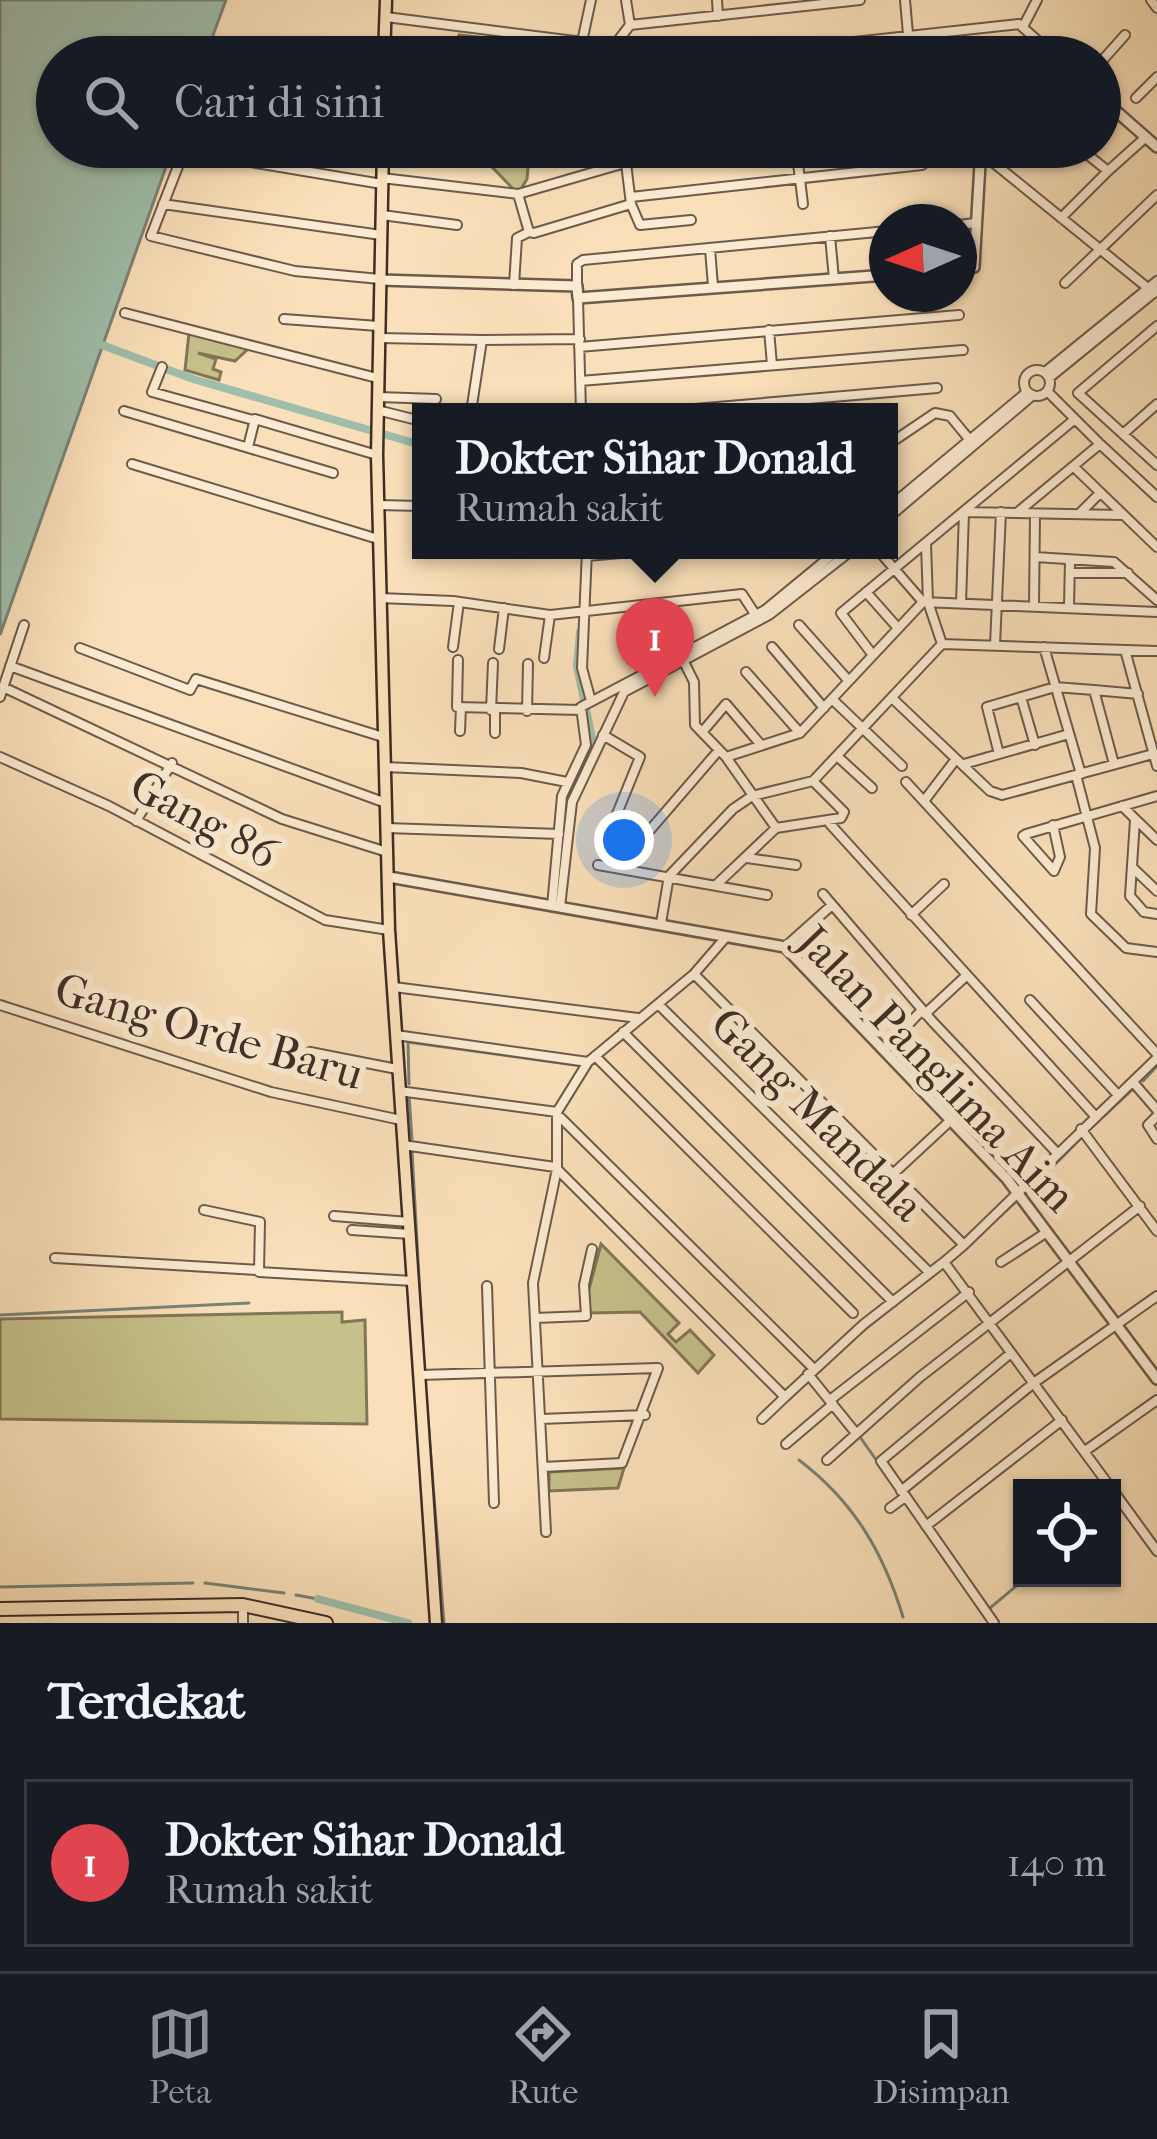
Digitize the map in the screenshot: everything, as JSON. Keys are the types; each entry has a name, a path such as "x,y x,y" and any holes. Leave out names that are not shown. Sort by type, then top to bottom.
{"highway":[{"path":"0,1609 243,1605 326,1623"}],"main road":[{"path":"385,36 386,0"},
{"path":"382,168 377,455 389,877 386,930 410,1228 432,1623"}],"street":[{"path":"583,36 591,0"},
{"path":"622,36 630,25 626,0"},
{"path":"717,0 718,16"},
{"path":"630,25 857,0"},
{"path":"905,0 909,35"},
{"path":"1024,25 1037,0"},
{"path":"1151,0 1157,8"},
{"path":"386,16 537,36"},
{"path":"902,36 1024,25"},
{"path":"1024,25 1035,36"},
{"path":"1121,39 1125,35"},
{"path":"1136,98 1157,77"},
{"path":"1121,115 1153,142 1121,163"},
{"path":"177,168 153,238 302,272 578,292 869,276"},
{"path":"296,168 518,194 609,168"},
{"path":"627,168 640,226 691,220"},
{"path":"799,168 803,204"},
{"path":"514,285 517,238 529,232 631,201 894,168"},
{"path":"976,204 979,168"},
{"path":"1002,168 1154,288 1047,375 1029,372 1023,381 1030,394"},
{"path":"1104,168 1108,171"},
{"path":"1061,218 1113,168"},
{"path":"518,194 529,232"},
{"path":"1065,283 1157,195"},
{"path":"163,204 381,235"},
{"path":"382,215 457,225"},
{"path":"581,403 579,261 869,233"},
{"path":"830,236 834,279"},
{"path":"710,249 713,286"},
{"path":"125,313 377,378"},
{"path":"284,319 482,343 580,343 959,315"},
{"path":"1157,326 1078,393 1157,464"},
{"path":"769,330 772,365"},
{"path":"472,403 482,343"},
{"path":"580,381 963,350"},
{"path":"162,367 152,392 377,455"},
{"path":"1047,375 1047,391 1157,496"},
{"path":"763,403 937,388"},
{"path":"898,499 1030,394 1047,391"},
{"path":"898,509 1030,394"},
{"path":"377,403 436,399"},
{"path":"377,403 412,417"},
{"path":"1123,434 1157,404"},
{"path":"124,411 333,473"},
{"path":"898,435 939,413 950,416 969,439"},
{"path":"872,654 840,618 1075,419"},
{"path":"248,447 253,420"},
{"path":"1016,513 1100,444"},
{"path":"132,464 379,539"},
{"path":"1074,467 1157,547"},
{"path":"1078,515 1100,494"},
{"path":"379,505 412,506"},
{"path":"964,512 1122,515"},
{"path":"961,603 964,512"},
{"path":"995,645 1000,512"},
{"path":"1034,606 1035,514"},
{"path":"925,602 926,542"},
{"path":"1035,557 1114,562 1157,600"},
{"path":"556,907 567,782 586,746 582,614 587,559"},
{"path":"556,907 572,802 622,689 755,614 826,559"},
{"path":"458,660 455,704 461,707 527,710 586,705 769,615 841,559"},
{"path":"886,559 925,602 942,644"},
{"path":"1069,607 1070,560"},
{"path":"1070,573 1128,573"},
{"path":"866,592 897,627"},
{"path":"380,598 459,602 550,615 742,594 755,614"},
{"path":"453,647 459,602"},
{"path":"619,866 722,753 800,734 925,602 1157,612"},
{"path":"499,650 504,608"},
{"path":"544,658 550,615"},
{"path":"24,625 2,692 172,763 282,819 387,852"},
{"path":"799,625 848,680"},
{"path":"662,923 669,876 752,796 814,781 942,644 1157,651"},
{"path":"772,647 824,708"},
{"path":"1044,647 1095,853 1093,918 1130,950 1157,952"},
{"path":"80,649 190,690 196,679 382,737"},
{"path":"1125,650 1157,766"},
{"path":"683,660 694,682 695,725 704,730 776,828"},
{"path":"493,663 495,733"},
{"path":"527,710 529,664"},
{"path":"10,666 386,802"},
{"path":"746,672 800,734"},
{"path":"999,754 987,707 1055,687 1138,694"},
{"path":"1094,690 1114,764"},
{"path":"1021,697 1035,745"},
{"path":"892,698 959,762 1002,795 1153,754"},
{"path":"833,700 902,766"},
{"path":"704,730 726,704 761,745"},
{"path":"460,731 461,707"},
{"path":"924,801 959,762 1069,734"},
{"path":"603,735 640,758 610,831"},
{"path":"837,756 872,788"},
{"name":"Gang 86","path":"0,757 136,821 325,920 386,930"},
{"path":"136,821 172,763"},
{"path":"384,767 521,773 567,782"},
{"path":"716,885 776,828 830,824 844,812 814,781"},
{"path":"762,1419 811,1371 964,1245 1157,1056 906,782"},
{"path":"1053,826 1060,857 1054,871 1022,838 1053,826 1087,815 1157,796"},
{"path":"1122,806 1157,841"},
{"path":"1135,820 1131,899 1144,912 1157,914"},
{"path":"830,824 1096,1117"},
{"path":"387,828 559,833"},
{"path":"746,858 796,865"},
{"path":"598,865 767,895"},
{"path":"1132,868 1157,891"},
{"name":"Jalan Panglima Aim","path":"389,877 785,947 1018,1192 1157,1378"},
{"path":"910,915 944,884"},
{"path":"823,894 924,1012 1058,1154"},
{"path":"785,947 832,905"},
{"path":"546,1532 533,1283 557,1169 558,1115 592,1059 694,974 729,934"},
{"path":"694,974 964,1245"},
{"path":"885,1048 967,976"},
{"path":"394,987 639,1018"},
{"path":"1030,1000 1118,1095"},
{"name":"Gang Mandala","path":"658,1004 930,1273"},
{"name":"Gang Orde Baru","path":"0,1005 242,1084 401,1120"},
{"path":"622,1031 893,1302"},
{"path":"396,1035 592,1059 854,1312"},
{"path":"310,1052 398,1069"},
{"path":"1132,1082 1157,1113 1148,1125 1157,1139"},
{"path":"399,1091 558,1115 811,1371 854,1432"},
{"path":"895,1172 951,1120"},
{"path":"1082,1130 1157,1231"},
{"path":"403,1145 557,1169 785,1397"},
{"path":"827,1460 854,1432 990,1321 1140,1206"},
{"path":"203,1210 260,1222 258,1270"},
{"path":"334,1216 410,1228"},
{"path":"352,1230 410,1228"},
{"path":"1000,1262 1048,1231"},
{"path":"535,1318 586,1316 584,1286 592,1250"},
{"path":"55,1258 413,1281"},
{"path":"944,1262 1105,1479"},
{"path":"487,1286 494,1503"},
{"path":"786,1444 969,1292"},
{"path":"890,1508 1034,1382 1157,1296"},
{"path":"994,1623 903,1494 883,1457 1011,1353"},
{"path":"418,1375 658,1368 645,1414 622,1463 543,1467"},
{"path":"1085,1451 1157,1400"},
{"path":"541,1419 645,1414"},
{"path":"926,1526 1062,1420"},
{"path":"1121,1501 1157,1551"},
{"path":"243,1605 243,1623"}],"shaded area":[{"path":"0,0 226,0 213,36 36,36 36,168 166,168 0,635"},
{"path":"493,168 528,168 518,194"},
{"path":"189,333 248,349 235,361 198,353 216,359 213,369 221,372 219,380 185,370"},
{"path":"601,1244 679,1323 668,1334 676,1342 690,1330 714,1355 698,1373 640,1312 590,1313 588,1293"},
{"path":"342,1312 342,1322 365,1320 367,1424 0,1419 0,1319"},
{"path":"624,1468 618,1488 549,1491 549,1472"}],"waterway":[{"path":"102,345 193,379 412,442"},
{"path":"563,849 568,800 593,743 577,666 580,632"},
{"path":"409,1084 408,1042 582,1066"},
{"path":"1143,1081 1157,1066"},
{"path":"1089,1130 1132,1090"},
{"path":"409,1095 412,1139"},
{"path":"534,1113 554,1116"},
{"path":"1025,1195 1082,1137"},
{"path":"412,1151 424,1369"},
{"path":"987,1228 1017,1201"},
{"path":"859,1334 903,1299"},
{"path":"0,1315 249,1303"},
{"path":"425,1382 444,1623"},
{"path":"860,1437 879,1464"},
{"path":"799,1460 864,1529 903,1617"},
{"path":"907,1505 919,1522"},
{"path":"0,1587 193,1583"},
{"path":"205,1583 284,1593"},
{"path":"990,1608 1015,1587"},
{"path":"296,1595 318,1599"},
{"path":"318,1599 408,1623"}],"place":[{"name":"Dokter Sihar Donald","path":"655,697"}]}
